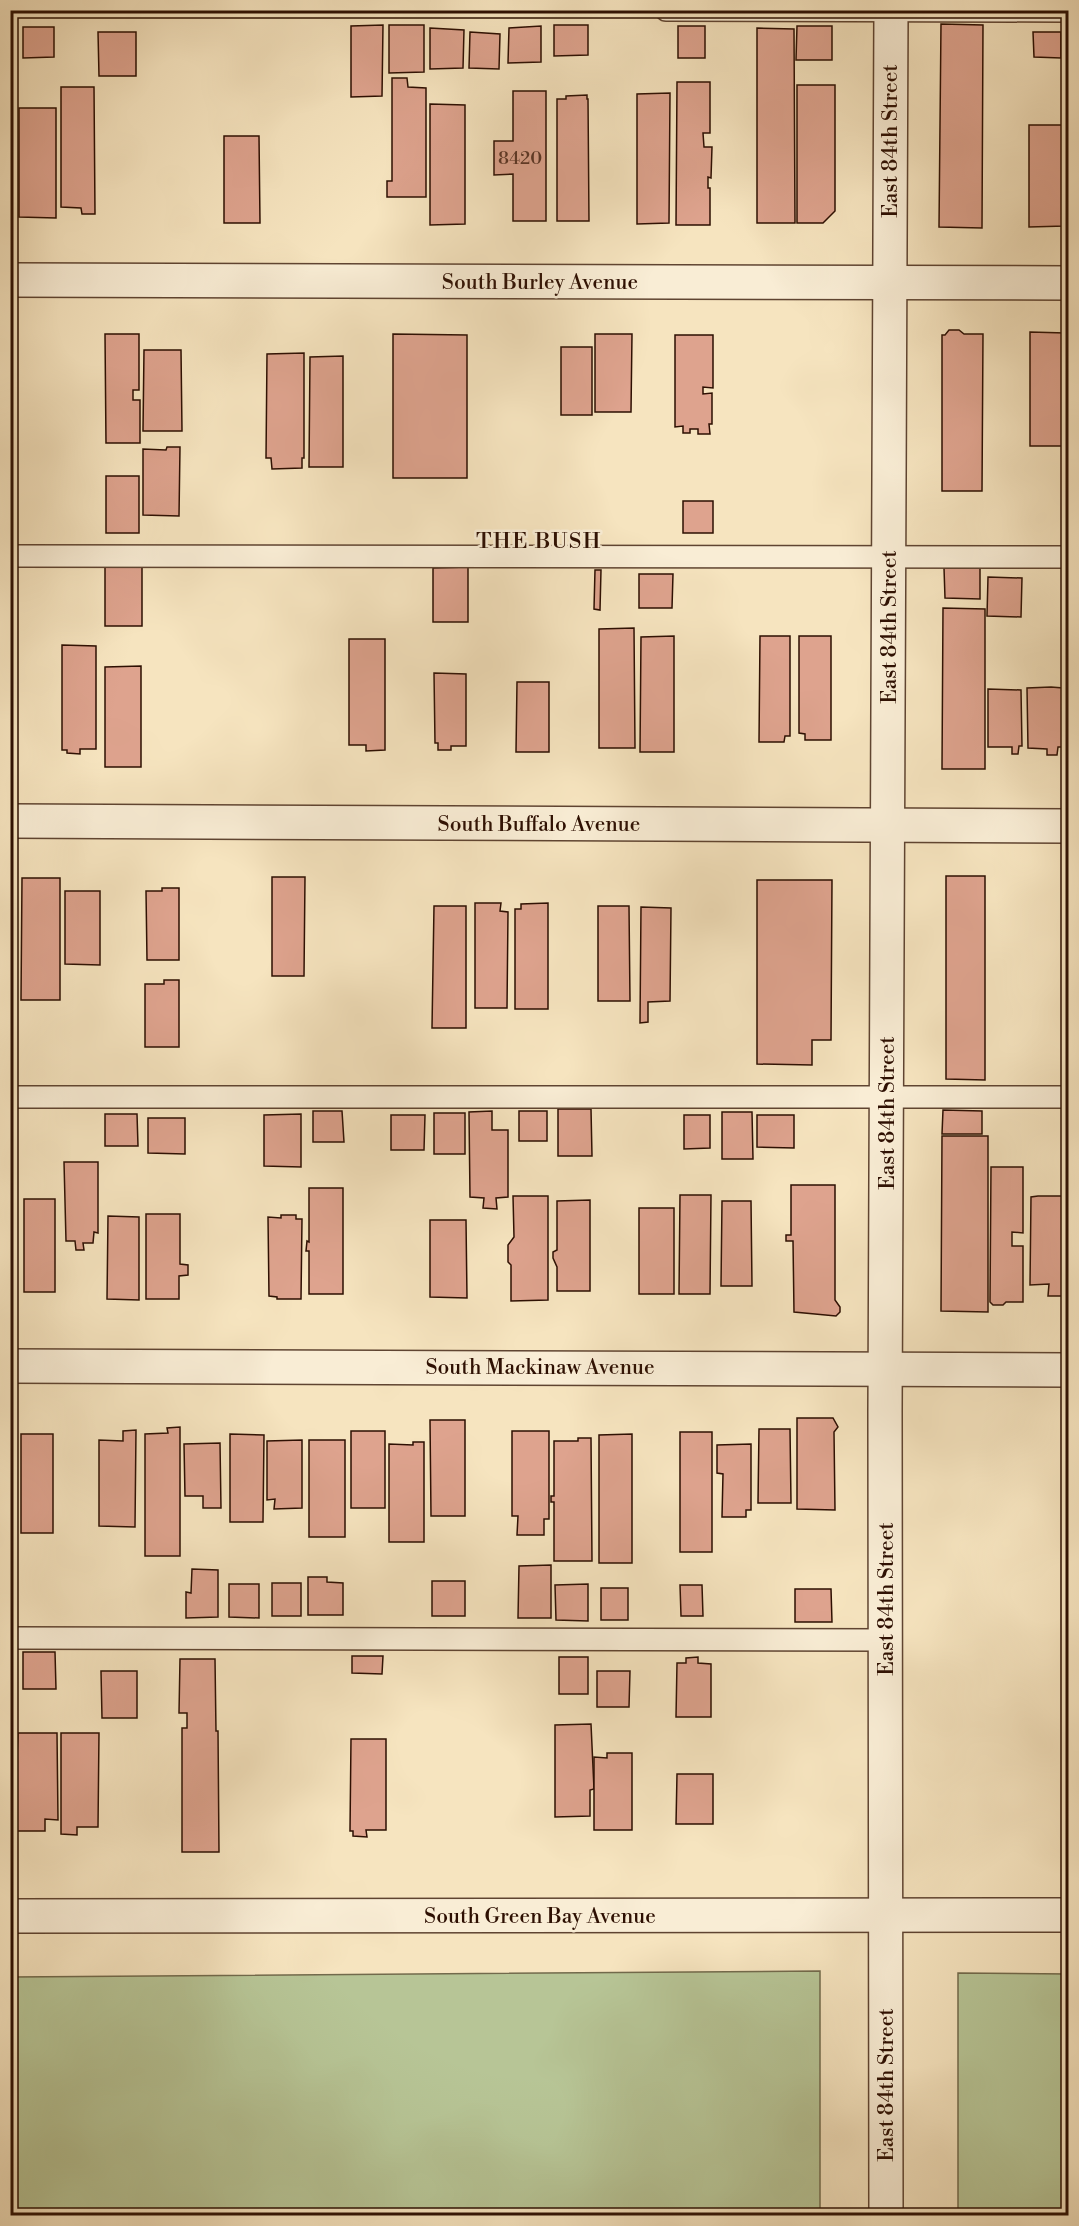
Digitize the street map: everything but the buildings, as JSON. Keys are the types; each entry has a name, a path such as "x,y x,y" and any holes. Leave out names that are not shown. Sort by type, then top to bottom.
{"street":[{"name":"East 84th Street","path":"886,2216 886,1368 891,11"},
{"name":"South Burley Avenue","path":"10,280 1068,283"},
{"name":"South Buffalo Avenue","path":"10,821 1068,826"},
{"name":"South Mackinaw Avenue","path":"10,1366 1068,1370"},
{"name":"South Green Bay Avenue","path":"10,1916 1068,1915"}],"lane":[{"path":"666,10 1068,11"},
{"path":"10,556 1068,557"},
{"path":"10,1097 1068,1097"},
{"path":"10,1638 886,1640"}],"green space":[{"path":"1068,589 1068,768 1063,767"},
{"path":"820,1971 820,2215 11,2215 11,1977"},
{"path":"958,1973 1068,1974 1068,2215 958,2215"}],"district":[{"name":"THE BUSH","path":"539,540"}]}
